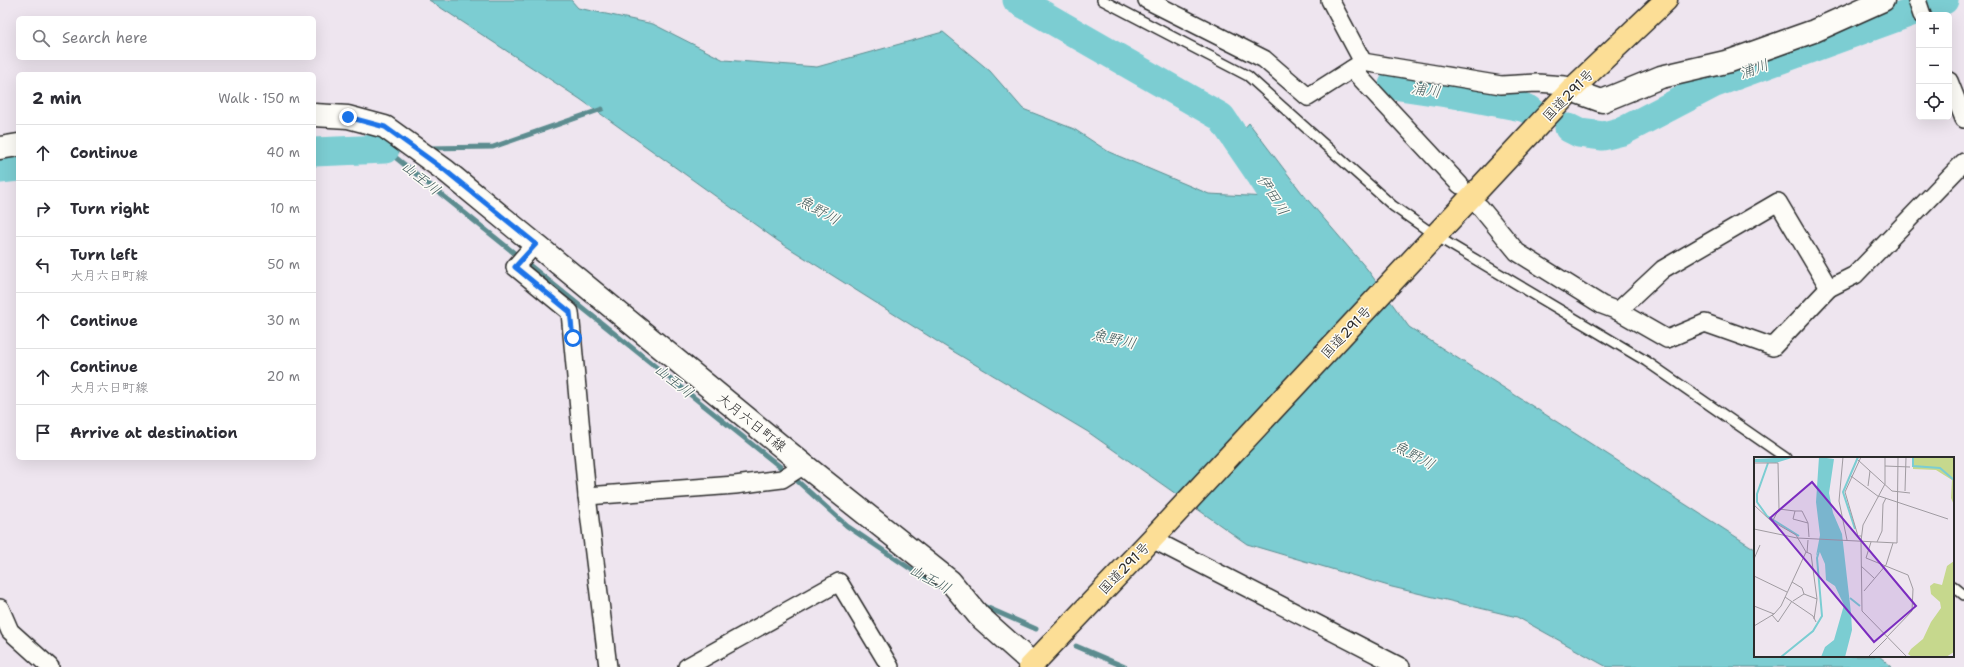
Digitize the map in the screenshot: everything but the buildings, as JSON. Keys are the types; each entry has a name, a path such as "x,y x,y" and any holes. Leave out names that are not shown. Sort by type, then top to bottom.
{"highway":[{"name":"国道291号","path":"1033,666 1571,90 1666,0"}],"main road":[{"path":"1571,90 1602,102 1661,77 1730,61 1814,31 1882,0"},
{"name":"大月六日町線","path":"316,115 348,117 385,127 446,171 804,465 950,581 978,616 1033,666"},
{"path":"0,148 16,146"}],"street":[{"path":"1147,0 1264,59 1308,96 1357,65 1501,84 1536,83 1565,85 1571,90"},
{"path":"1330,0 1357,65 1460,185"},
{"path":"1916,0 1921,12"},
{"path":"1950,84 1964,118"},
{"path":"1480,207 1517,252 1602,305 1618,311 1667,339 1705,323 1773,346 1829,288 1855,275 1964,162"},
{"path":"1618,311 1663,269 1778,202 1829,288"},
{"path":"536,244 515,267 570,312 587,496 608,667"},
{"path":"587,496 735,484 782,478 804,465"},
{"path":"1155,536 1401,667"},
{"path":"687,667 839,582 890,667"},
{"path":"0,608 10,631 50,667"}],"lane":[{"path":"1102,0 1248,76 1393,206 1430,242 1646,361 1785,457"},
{"path":"1954,587 1964,595"}],"water":[{"name":"魚野川","path":"429,0 571,0 578,8 653,24 724,60 817,67 943,32 990,71 1023,109 1074,129 1109,152 1209,194 1287,198 1242,131 1249,123 1302,193 1367,269 1409,327 1754,548 1754,657 1880,657 1892,667 1607,667 1517,617 1392,587 1247,544 1088,432 946,347 778,241 580,99"}],"waterway":[{"name":"伊田川","path":"1017,0 1221,117 1296,230"},
{"name":"浦川","path":"1569,128 1579,133 1603,136 1623,131 1715,83 1944,0"},
{"name":"浦川","path":"1393,85 1460,95 1522,107 1530,110"},
{"path":"426,148 493,147 602,109"},
{"path":"385,149 402,148"},
{"name":"山王川","path":"385,149 794,478 847,526 930,582 943,588"},
{"name":"山王川","path":"316,152 385,149"},
{"name":"山王川","path":"0,169 16,167"},
{"name":"山王川","path":"979,604 1036,629"},
{"name":"山王川","path":"1076,646 1125,667"}],"route":[{"path":"348,117 385,127 446,171 536,244 515,267 570,312 573,338"}]}
